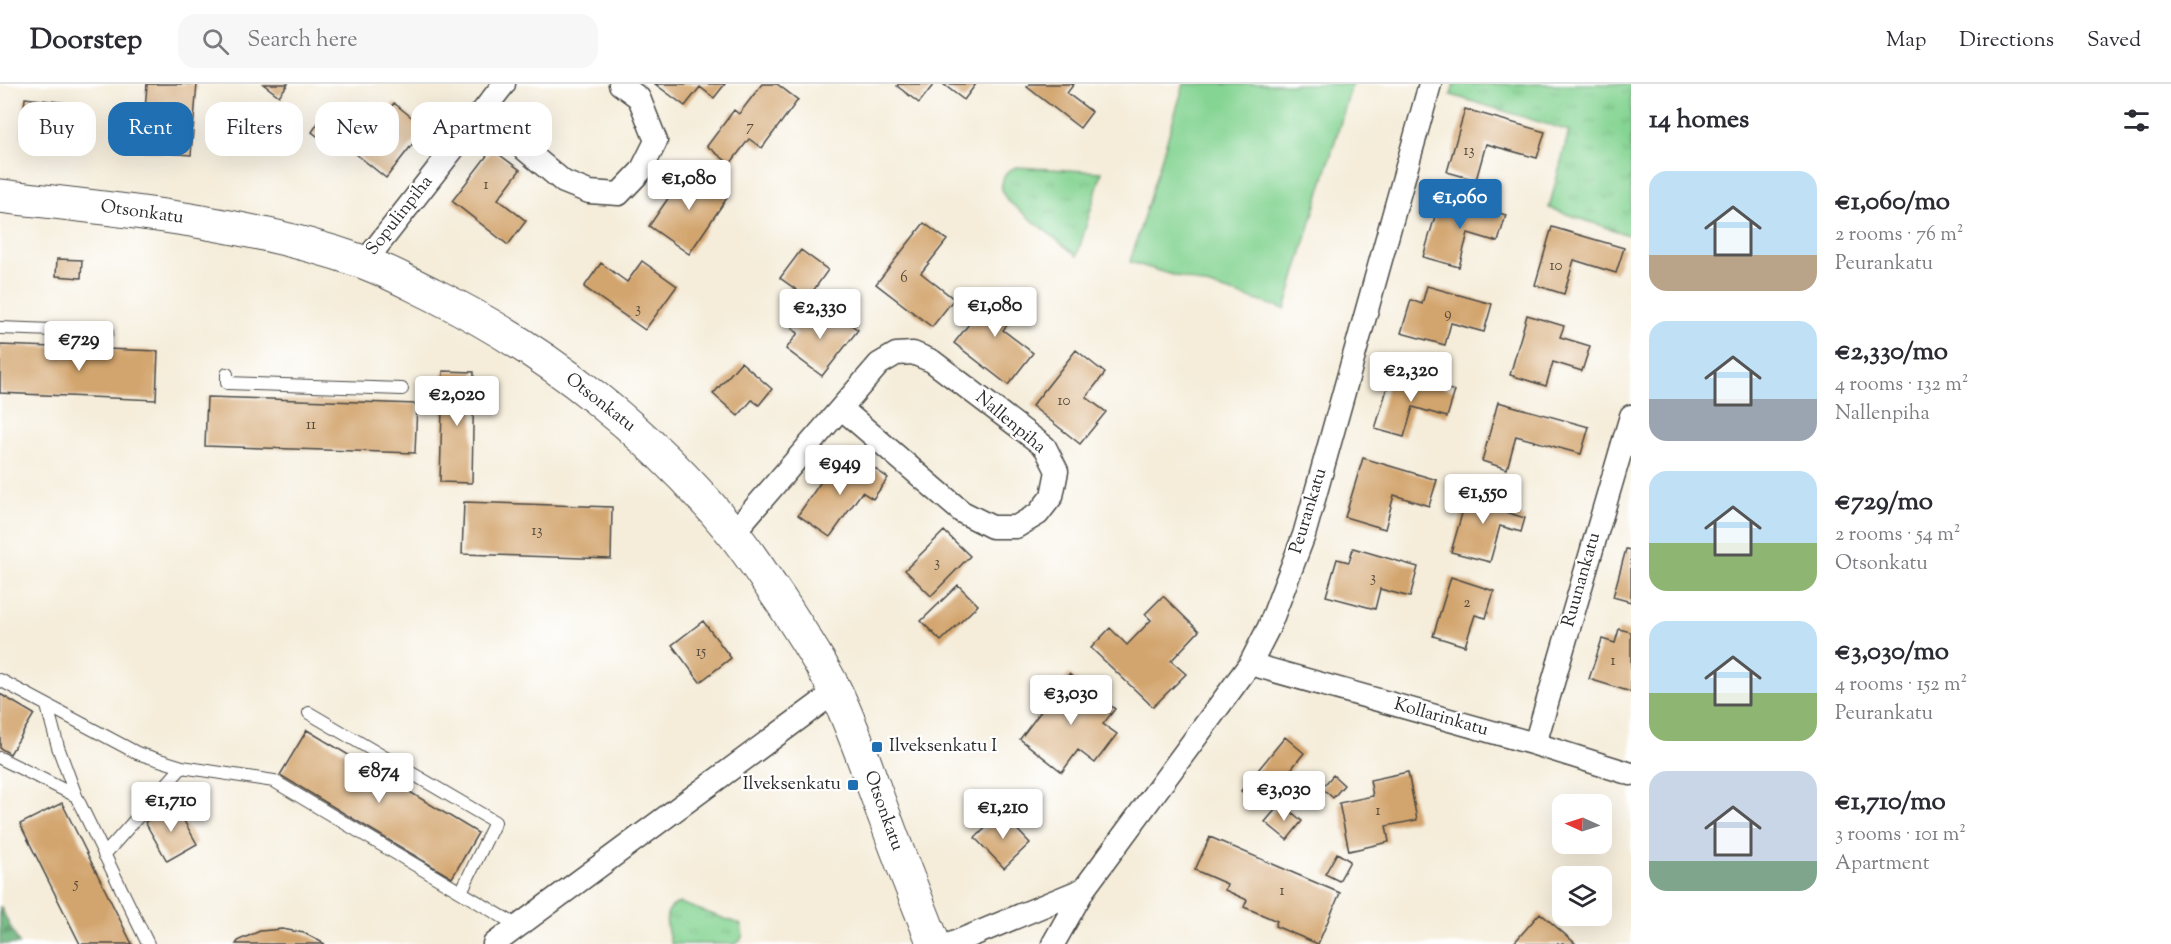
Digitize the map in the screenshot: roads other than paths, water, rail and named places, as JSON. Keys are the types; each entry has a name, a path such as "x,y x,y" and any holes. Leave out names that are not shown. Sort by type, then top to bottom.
{"street":[{"name":"Sopulinpiha","path":"490,102 504,84"},
{"path":"533,156 564,182 589,192 619,194 641,171 656,141 639,98 620,84"},
{"name":"Peurankatu","path":"1053,944 1084,889 1250,664 1269,627 1304,535 1430,84"},
{"name":"Sopulinpiha","path":"364,263 447,156"},
{"name":"Otsonkatu","path":"0,196 153,213 222,225 287,240 364,263 472,314 556,369 640,436 672,465 733,533 813,650 836,692 934,944"},
{"name":"Nallenpiha","path":"733,533 879,364 896,354 913,353 932,361 1045,447 1057,471 1052,496 1038,514 1016,527 992,526 962,512 841,408"},
{"name":"Ruunankatu","path":"1535,744 1631,416"},
{"name":"Kollarinkatu","path":"1250,664 1535,744 1631,774"},
{"path":"494,944 836,692"},
{"path":"951,944 1084,889"}],"lane":[{"path":"0,328 107,332"},
{"path":"227,374 227,382 402,389"},
{"path":"0,680 137,753 182,767 274,781 518,926"},
{"path":"47,706 58,747 76,796 148,944"},
{"path":"309,713 495,822 461,892"},
{"path":"0,758 76,796"},
{"path":"104,855 182,767"}],"place":[{"name":"Ilveksenkatu I","path":"877,747"},
{"name":"Ilveksenkatu","path":"853,785"}]}
